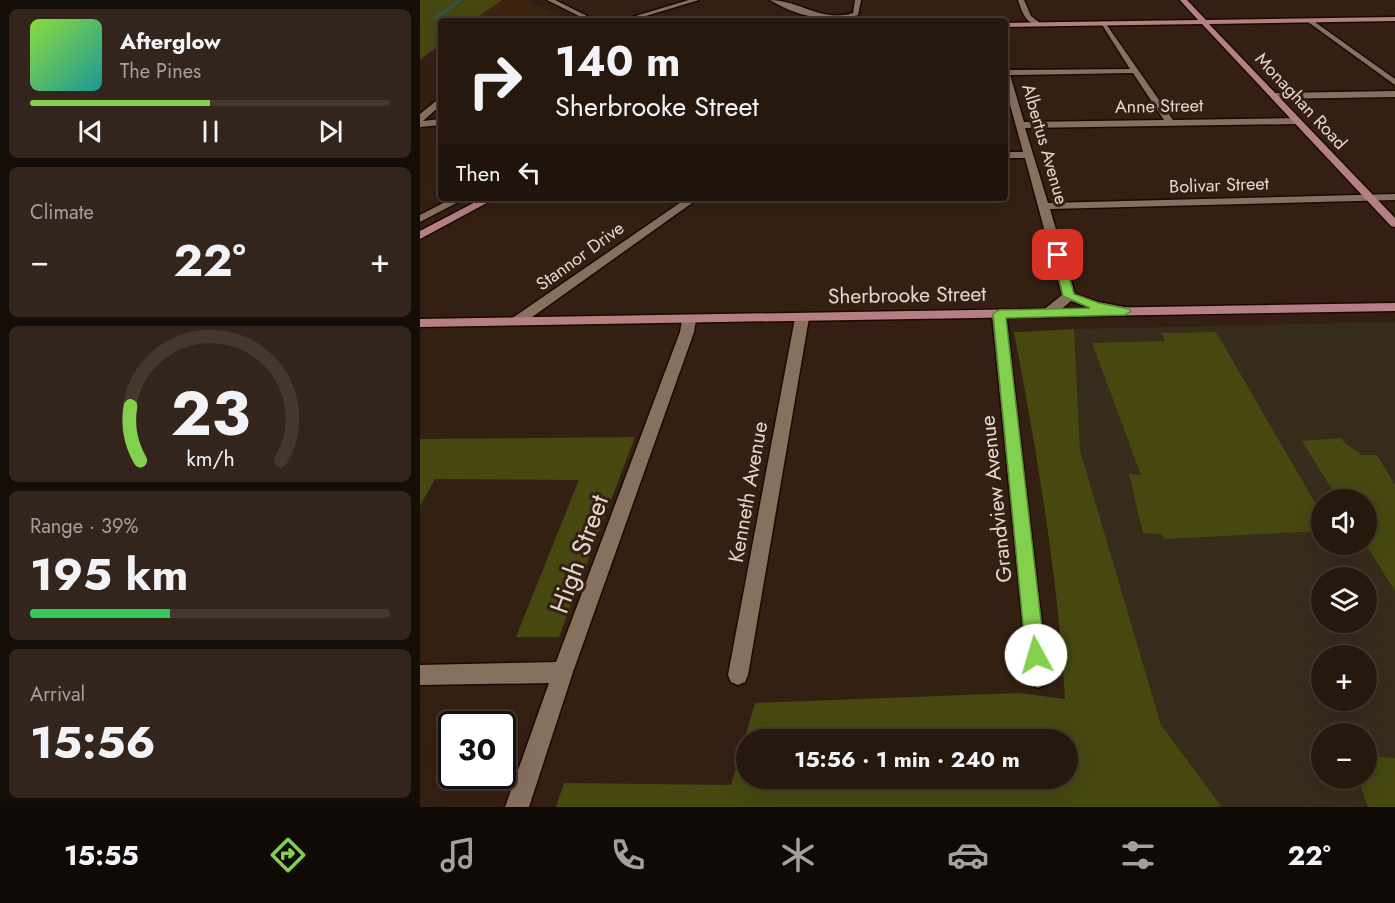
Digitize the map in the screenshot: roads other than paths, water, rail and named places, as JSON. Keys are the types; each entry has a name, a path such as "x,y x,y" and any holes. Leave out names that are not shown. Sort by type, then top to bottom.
{"main road":[{"name":"Monaghan Road","path":"1183,0 1395,224"},
{"path":"1008,24 1395,19"},
{"path":"420,236 485,201"},
{"name":"Sherbrooke Street","path":"420,323 1395,307"}],"street":[{"path":"553,1 567,0"},
{"path":"633,18 696,0"},
{"path":"773,0 825,18 843,18 856,14 858,0"},
{"path":"1021,0 1028,17 1038,24"},
{"path":"553,1 588,18"},
{"path":"1022,24 1028,17"},
{"path":"1310,21 1395,83"},
{"path":"1104,23 1170,123"},
{"path":"1008,75 1136,71"},
{"name":"Albertus Avenue","path":"1008,82 1069,296"},
{"path":"1274,96 1395,94"},
{"path":"420,118 438,103"},
{"name":"Anne Street","path":"1021,125 1297,121"},
{"path":"420,124 438,122"},
{"path":"1008,155 1027,155"},
{"name":"Bolivar Street","path":"1045,206 1395,197"},
{"path":"420,219 455,201"},
{"name":"Stannor Drive","path":"516,322 690,201"},
{"path":"1047,314 1069,296 1096,306 1125,311"},
{"name":"Grandview Avenue","path":"999,314 1038,678"},
{"name":"Kenneth Avenue","path":"738,675 802,318"},
{"name":"High Street","path":"517,807 563,672 687,332 689,320"},
{"path":"420,675 563,672"}],"waterway":[{"path":"435,18 461,0"}]}
